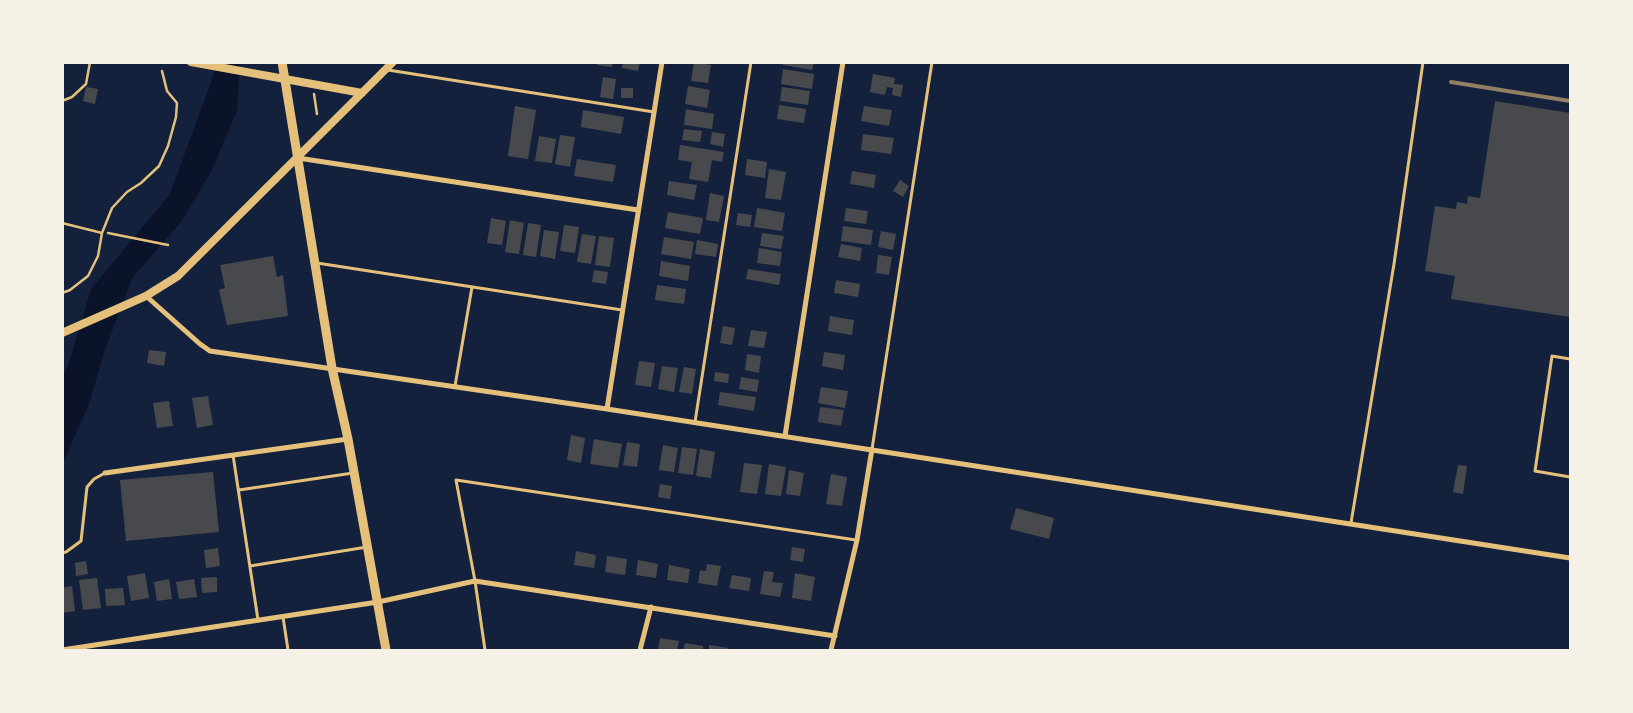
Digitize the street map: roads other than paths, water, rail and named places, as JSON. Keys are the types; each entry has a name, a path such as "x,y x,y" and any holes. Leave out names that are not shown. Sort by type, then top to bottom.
{"main road":[{"path":"282,62 332,368 348,439 386,650"}],"street":[{"path":"191,62 362,94"},
{"path":"62,333 146,296 178,276 393,62"},
{"path":"607,408 662,62"},
{"path":"785,436 843,62"},
{"path":"298,158 638,210"},
{"path":"146,296 210,351 607,408 1570,558"},
{"path":"105,473 348,439"},
{"path":"831,650 857,540 872,449"},
{"path":"62,650 378,602 475,582 835,636"},
{"path":"640,650 651,607"}],"lane":[{"path":"695,422 751,62"},
{"path":"872,449 932,62"},
{"path":"1351,523 1394,264 1423,62"},
{"path":"386,70 654,112"},
{"path":"315,263 622,310"},
{"path":"455,386 472,288"},
{"path":"1570,359 1552,356 1534,471 1570,477"},
{"path":"233,455 258,620"},
{"path":"62,553 81,541 87,487 94,479 105,473"},
{"path":"239,490 354,473"},
{"path":"485,650 475,582 456,480 857,540"},
{"path":"250,566 368,547"},
{"path":"282,616 288,650"}],"water":[{"path":"217,63 240,63 237,111 212,170 182,221 132,278 105,350 89,404 63,463 63,375 68,366 91,289 170,194"}],"railway":[{"path":"1451,82 1570,101"}]}
